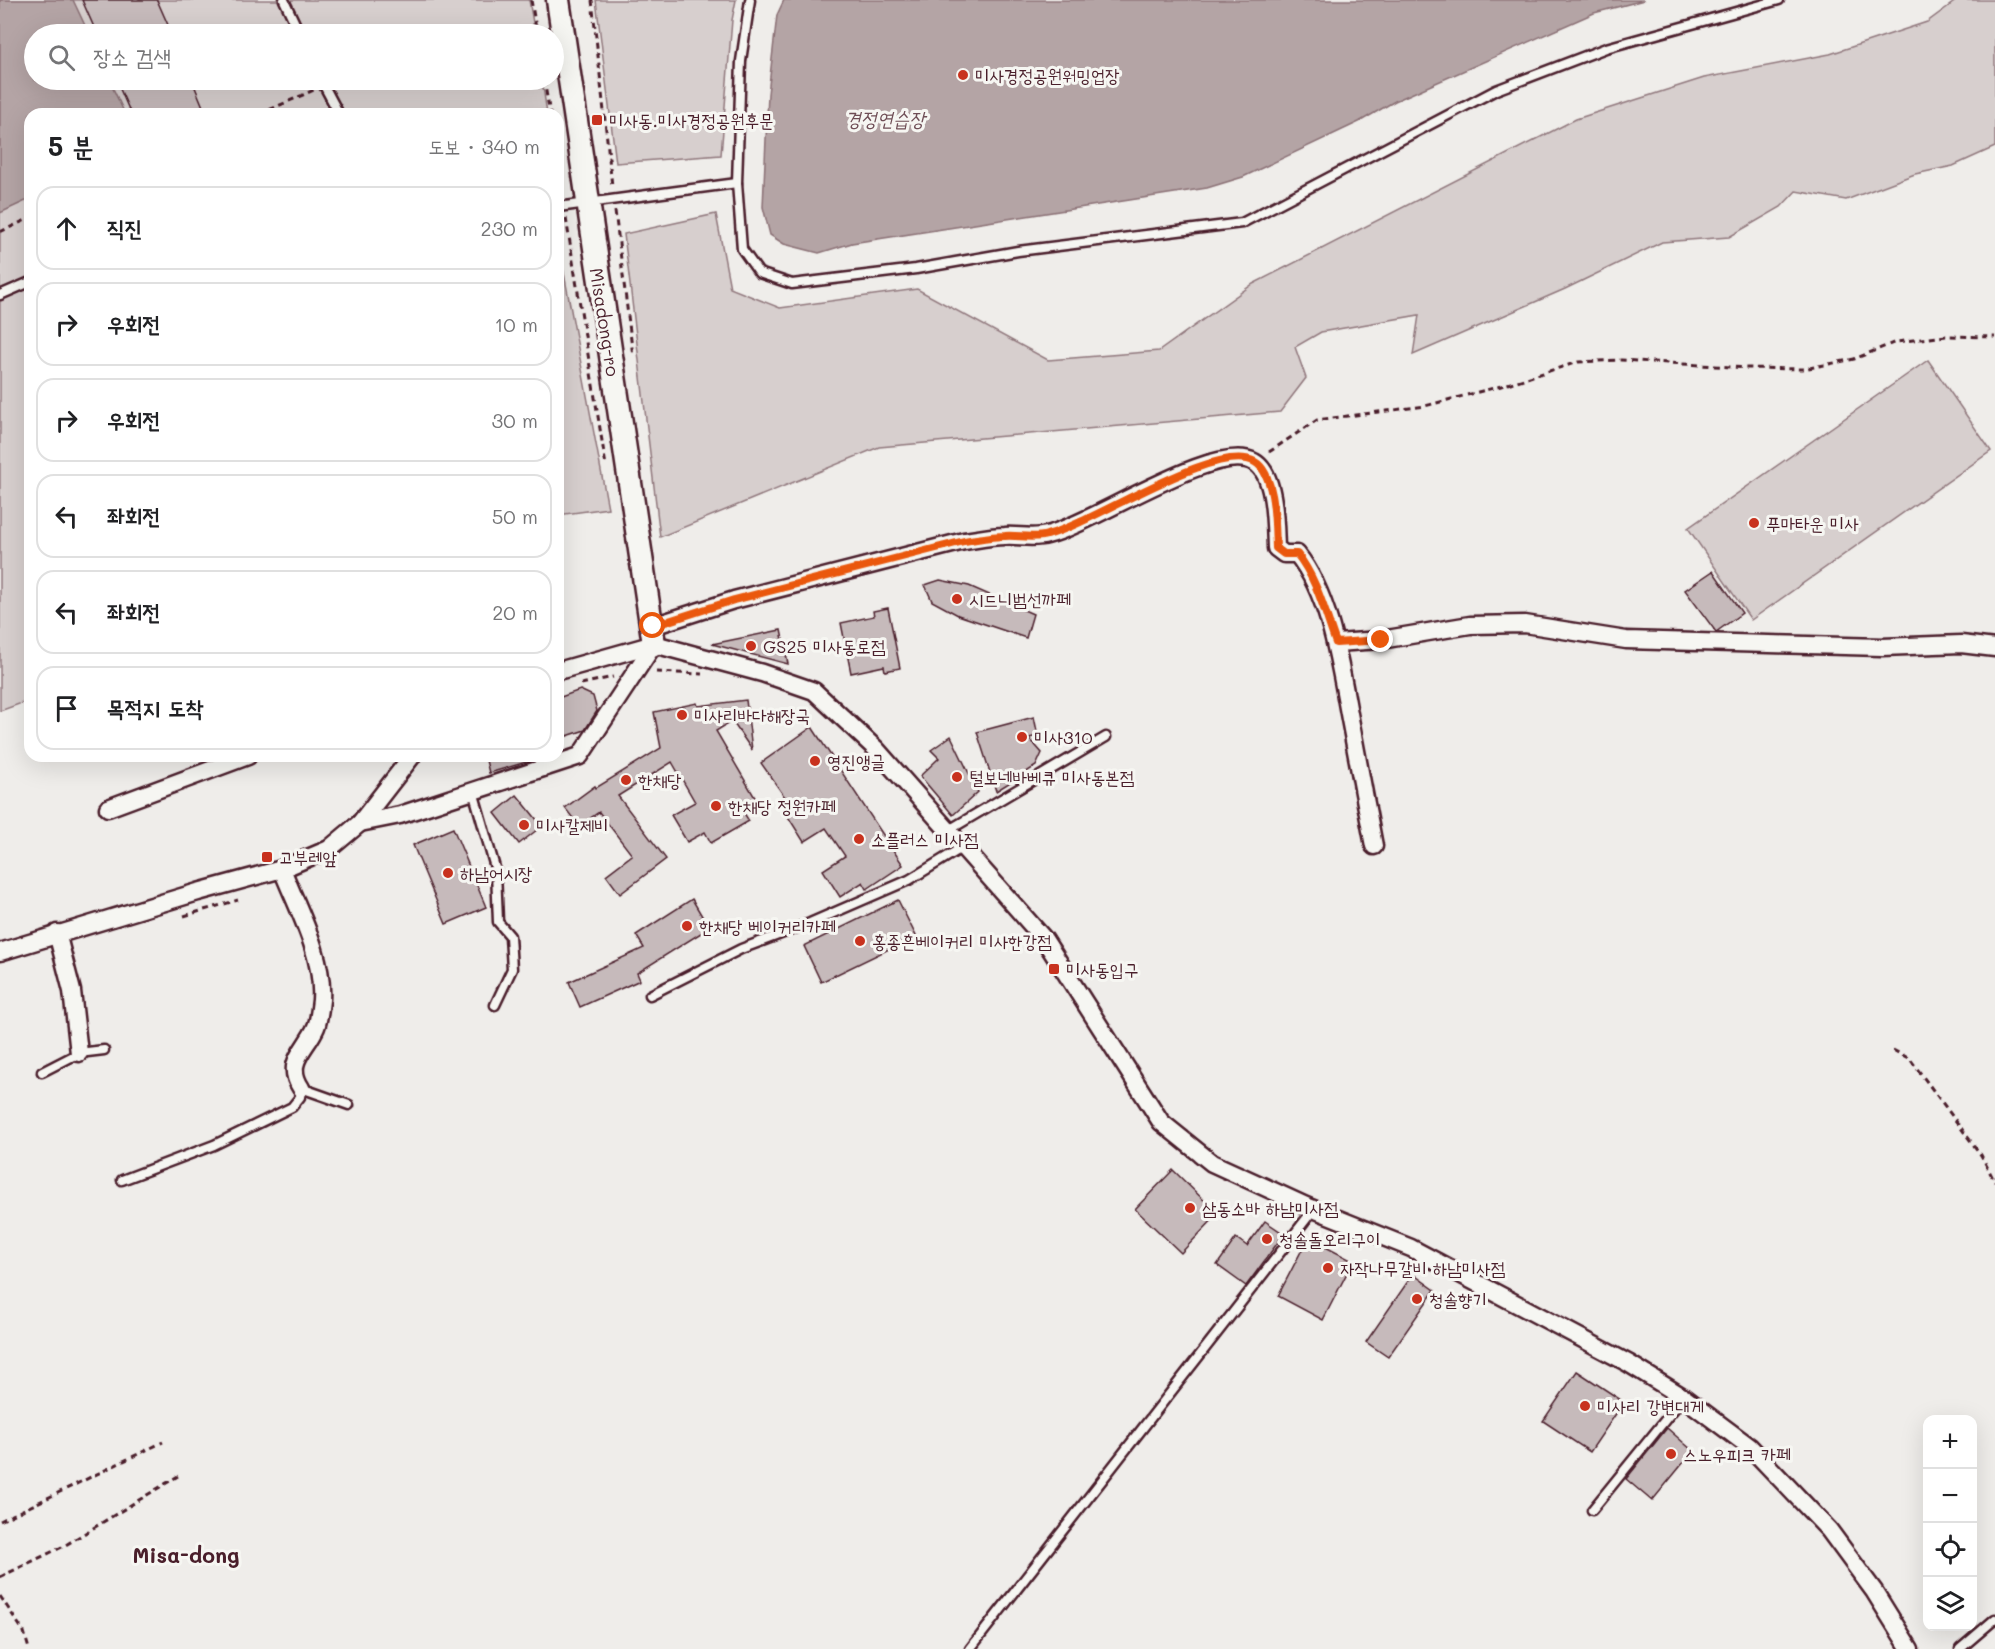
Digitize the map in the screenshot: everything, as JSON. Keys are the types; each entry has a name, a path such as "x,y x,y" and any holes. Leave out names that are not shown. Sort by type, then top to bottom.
{"street":[{"name":"Misadong-ro","path":"558,0 559,24"},
{"name":"Misadong-ro","path":"563,90 570,205 653,635"},
{"path":"564,669 653,635 734,600 964,541 1003,536 1044,536 1087,521 1177,475 1215,460 1238,457 1255,462 1265,472 1269,485 1276,548 1284,554 1297,554 1302,559 1312,576 1336,643 1374,846"},
{"path":"1336,643 1381,640 1470,625 1525,624 1626,640 1882,647 1961,644 1995,648"},
{"path":"564,761 580,756 653,635"},
{"path":"653,635 814,692 876,748 1044,939 1161,1122 1212,1163 1314,1209 1411,1248 1628,1363 1683,1398 1750,1447 1829,1530 1874,1591 1910,1649"},
{"path":"108,808 232,762"},
{"path":"0,952 57,933 282,869 329,849 360,823 407,762"},
{"path":"360,823 400,815 562,762"},
{"path":"282,869 320,969 321,1000 317,1025 296,1057 294,1067 296,1079 302,1088"},
{"path":"57,933 72,991 79,1053"}],"lane":[{"path":"284,0 295,24"},
{"path":"750,0 741,61 737,183 742,249 759,273 792,284 916,269 1018,251 1242,223 1496,90 1625,42 1779,0"},
{"path":"326,90 336,108"},
{"path":"570,205 737,183"},
{"path":"0,295 24,285"},
{"path":"949,830 1106,737"},
{"path":"473,791 495,870 498,922 510,936 512,969 495,1005"},
{"path":"650,994 741,950 909,880 963,847"},
{"path":"42,1072 79,1053 104,1050"},
{"path":"122,1180 214,1146 292,1107 300,1097 302,1088 349,1105"},
{"path":"970,1649 1314,1209"},
{"path":"1592,1510 1683,1398"},
{"path":"1960,1649 1995,1620"}],"path":[{"path":"531,0 535,24"},
{"path":"592,0 634,363"},
{"path":"273,108 313,90"},
{"path":"546,90 549,108"},
{"path":"564,186 570,205 606,467"},
{"path":"0,232 24,222"},
{"path":"1255,462 1317,420 1425,406 1578,362 1620,360 1804,369 1854,359 1896,342 1946,336 1995,337"},
{"path":"581,684 615,677"},
{"path":"1893,1050 1910,1059 1981,1155 1995,1182"},
{"path":"0,1521 163,1442"},
{"path":"0,1577 64,1546 178,1476"},
{"path":"0,1596 24,1632 29,1649"}],"shaded area":[{"path":"0,0 529,0 533,24 24,24 24,90 543,90 546,108 24,108 24,702 0,711"},
{"path":"596,0 736,0 732,20 721,155 616,163"},
{"path":"1957,0 1995,0 1995,147 1953,166 1915,174 1846,200 1796,191 1781,207 1729,237 1662,242 1565,289 1413,355 1419,315 1321,332 1295,347 1306,378 1280,412 879,447 660,537 624,234 716,214 730,288 780,308 917,289 1048,360 1159,351 1253,284 1576,119 1704,78 1830,54 1927,22"},
{"path":"564,273 608,508 564,514"},
{"path":"1928,360 1991,451 1751,620 1688,528"}],"water":[{"path":"0,0 73,0 84,24 24,24 24,90 114,90 122,108 24,108 24,202 0,213"},
{"name":"경정연습장","path":"784,0 1644,0 1594,13 1395,101 1359,122 1243,177 1207,188 852,243 819,253 784,244 770,235 763,207 768,94 777,15"}],"building":[{"path":"82,0 157,0 168,24 93,24"},
{"path":"120,90 196,90 204,108 128,108"},
{"path":"1713,571 1742,613 1716,632 1685,590"},
{"path":"940,580 969,586 1033,614 1026,638 958,615 932,601 925,585"},
{"path":"888,608 900,668 885,671 884,666 851,673 841,623 874,616 873,611"},
{"path":"781,630 788,664 712,644"},
{"path":"580,690 593,696 597,711 585,730 564,737 564,696"},
{"path":"746,700 752,750 732,721 716,731 757,801 742,810 749,821 711,843 705,832 687,842 671,815 695,802 672,762 618,796 666,859 620,894 606,875 632,855 599,812 579,826 565,808 595,786 596,788 661,748 654,712 697,703 698,706"},
{"path":"1034,717 1038,736 1029,738 1042,753 1036,766 996,791 977,732"},
{"path":"812,727 903,865 867,889 863,882 840,897 823,870 845,856 826,828 804,842 787,815 794,810 761,763"},
{"path":"951,736 978,792 953,815 920,776 939,758 931,750"},
{"path":"486,762 526,762 489,773"},
{"path":"517,795 542,826 519,844 495,813"},
{"path":"453,828 486,907 446,924 413,845"},
{"path":"692,899 709,928 637,973 640,980 580,1007 569,982 644,948 636,935"},
{"name":"홍종흔베이커리 미사한강점","path":"898,900 916,936 821,982 804,946"},
{"path":"1173,1170 1218,1214 1181,1253 1135,1209"},
{"path":"1265,1221 1284,1234 1246,1286 1217,1265 1236,1238 1247,1246"},
{"path":"1308,1238 1353,1261 1323,1320 1278,1296"},
{"path":"1413,1274 1435,1290 1388,1357 1366,1342"},
{"path":"1577,1371 1624,1402 1590,1452 1543,1421"},
{"path":"1667,1428 1693,1451 1652,1501 1626,1479"}],"place":[{"name":"미사경정공원워밍업장","path":"963,75"},
{"name":"미사동.미사경정공원후문","path":"597,120"},
{"name":"푸마타운 미사","path":"1754,523"},
{"name":"시드니범선까페","path":"957,599"},
{"name":"GS25 미사동로점","path":"751,646"},
{"name":"미사리바다해장국","path":"682,715"},
{"name":"미사310","path":"1022,737"},
{"name":"영진앵글","path":"815,761"},
{"name":"털보네바베큐 미사동본점","path":"957,777"},
{"name":"한채당","path":"626,780"},
{"name":"한채당 정원카페","path":"716,806"},
{"name":"미사칼제비","path":"524,825"},
{"name":"소플러스 미사점","path":"859,839"},
{"name":"고부레앞","path":"267,857"},
{"name":"하남어시장","path":"448,873"},
{"name":"한채당 베이커리카페","path":"687,926"},
{"name":"홍종흔베이커리 미사한강점","path":"860,941"},
{"name":"미사동입구","path":"1054,969"},
{"name":"삼동소바 하남미사점","path":"1190,1208"},
{"name":"청솔돌오리구이","path":"1267,1239"},
{"name":"자작나무갈비 하남미사점","path":"1328,1268"},
{"name":"청솔향기","path":"1417,1299"},
{"name":"미사리 강변대게","path":"1585,1406"},
{"name":"스노우피크 카페","path":"1671,1454"}],"district":[{"name":"Misa-dong","path":"186,1554"}],"route":[{"path":"653,626 734,600 964,541 1003,536 1044,536 1087,521 1177,475 1215,460 1238,457 1255,462 1265,472 1272,498 1276,548 1284,554 1297,554 1302,559 1312,576 1336,643 1381,640"}]}
